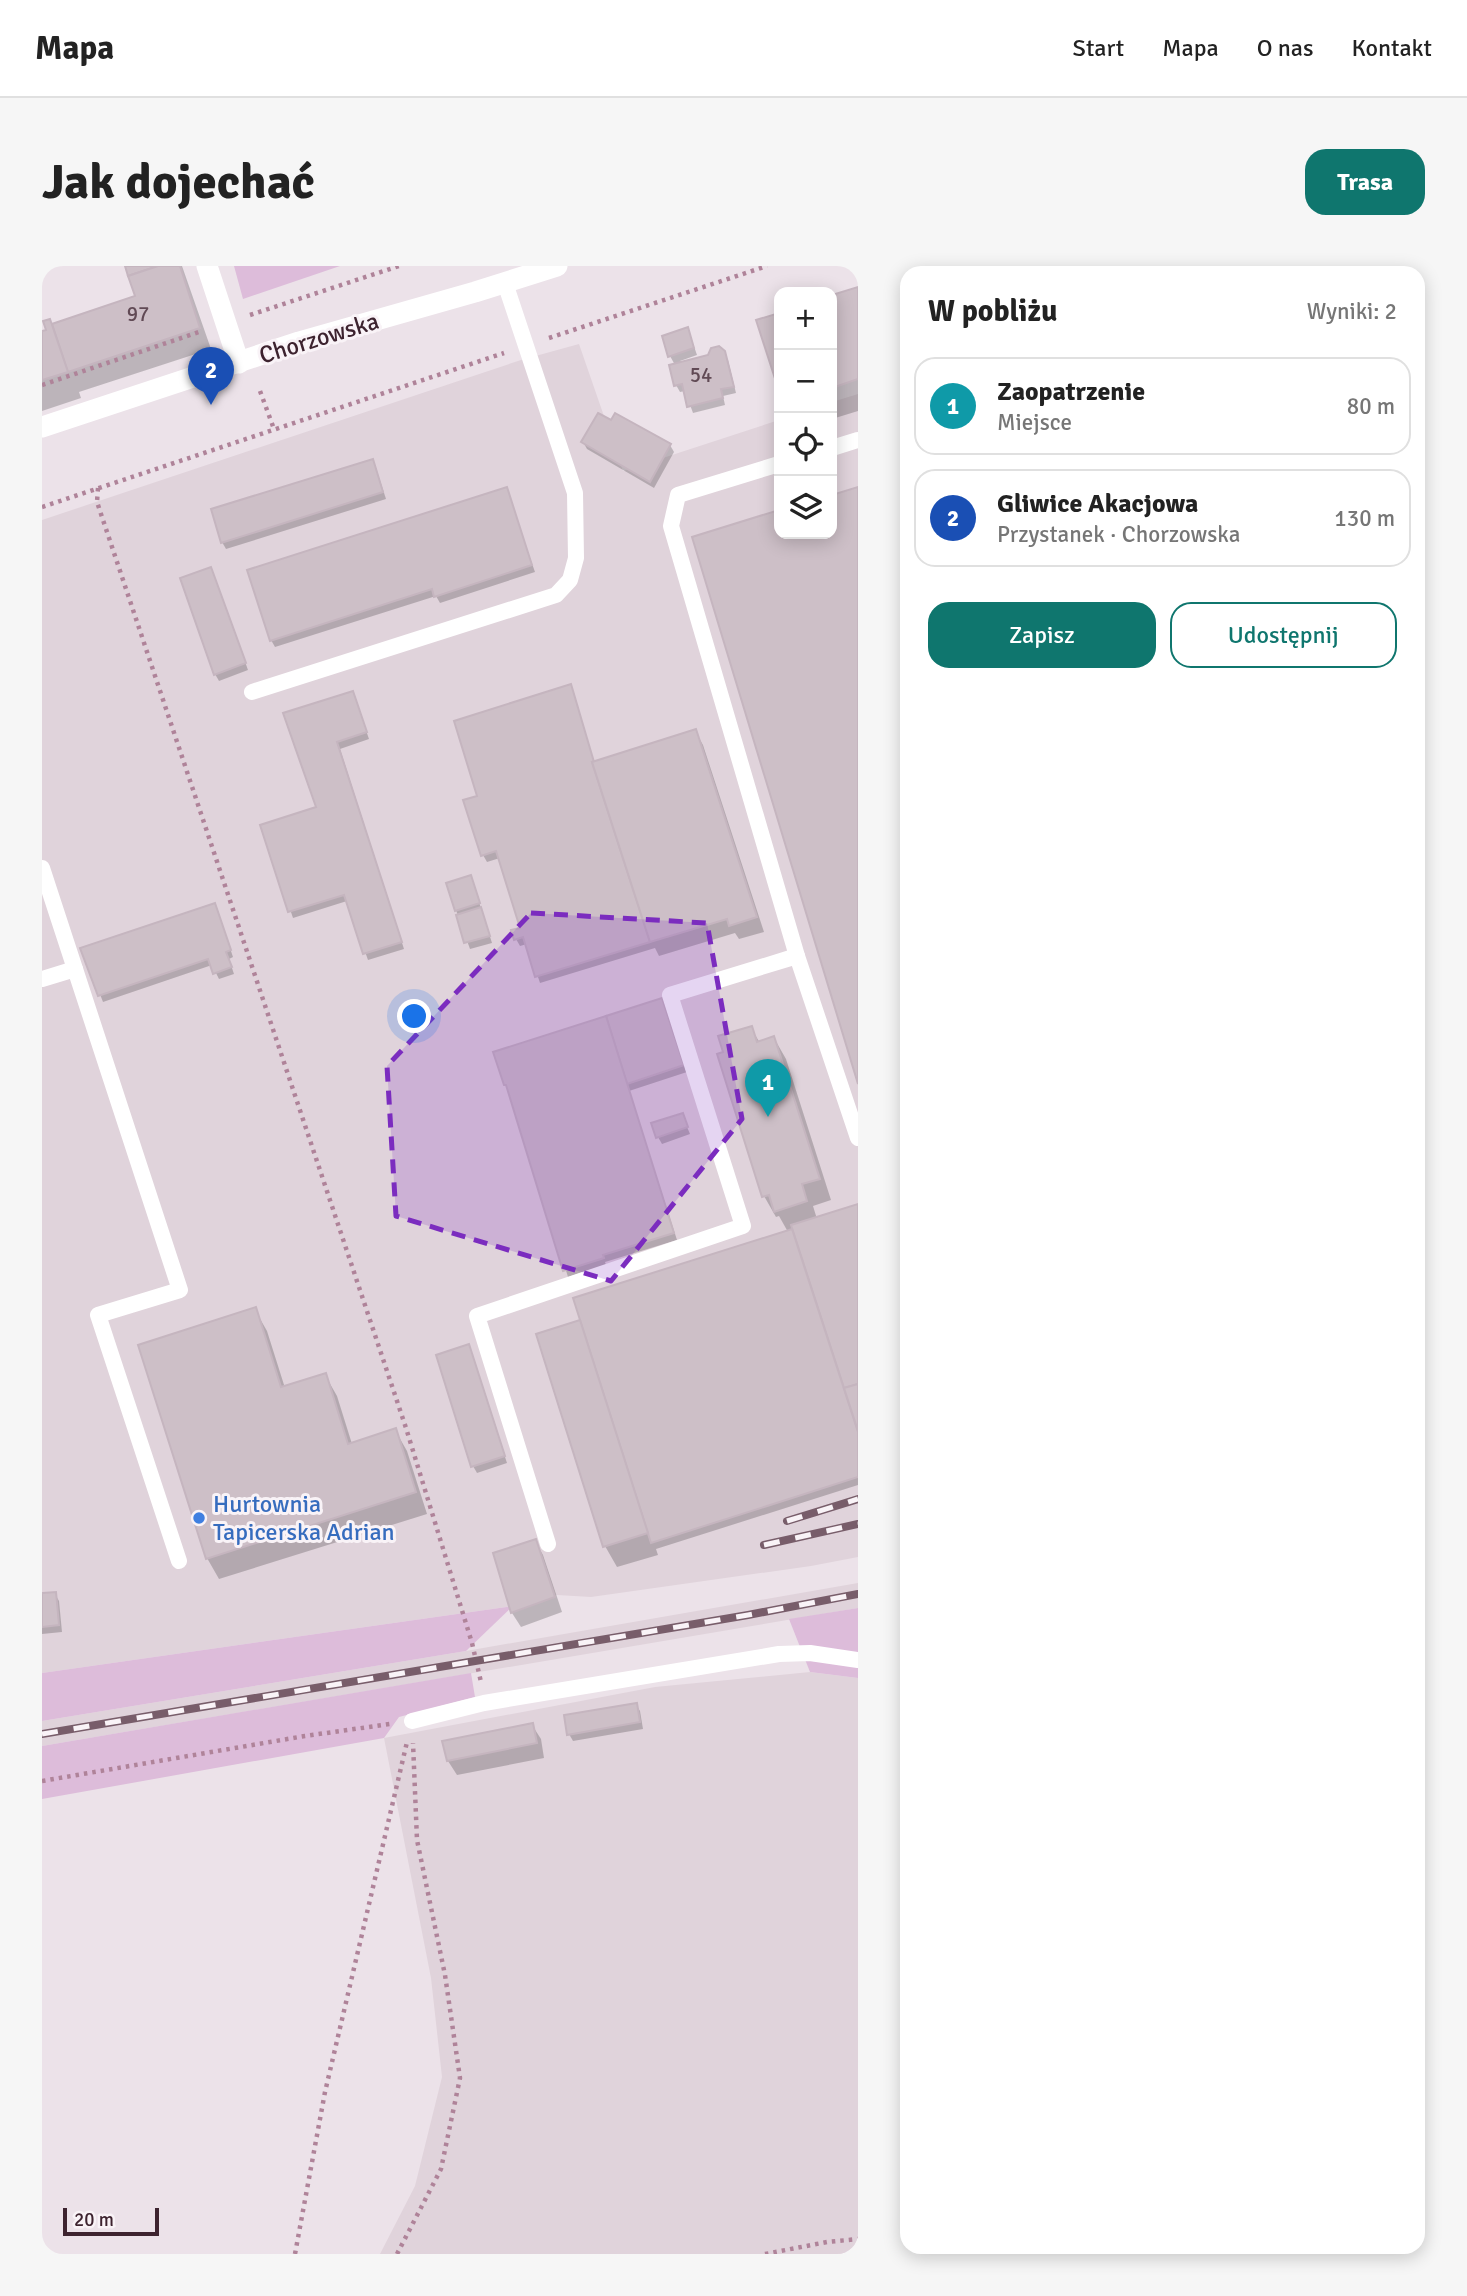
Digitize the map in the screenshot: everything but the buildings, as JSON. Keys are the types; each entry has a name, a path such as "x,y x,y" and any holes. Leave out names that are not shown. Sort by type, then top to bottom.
{"main road":[{"path":"206,266 239,363"},
{"name":"Chorzowska","path":"42,427 299,342 557,266"}],"lane":[{"path":"252,692 556,595 570,580 576,558 575,493 505,283"},
{"path":"837,446 858,440"},
{"path":"774,466 678,495 671,526 797,956 858,1138"},
{"path":"42,868 180,1290 98,1315 179,1561"},
{"path":"548,1544 477,1316 743,1226 670,995 797,956"},
{"path":"42,979 75,969"},
{"path":"412,1721 484,1703 779,1654 810,1653 858,1660"}],"path":[{"path":"42,385 399,266"},
{"path":"42,507 767,266"},
{"path":"260,391 274,429"},
{"path":"97,488 101,515 406,1428 472,1643 484,1703"},
{"path":"42,1781 292,1738 412,1721"},
{"path":"295,2254 325,2092 412,1721"},
{"path":"397,2254 441,2169 460,2078 445,1975 417,1840 412,1721"},
{"path":"765,2254 858,2239"}],"highlighted area":[{"path":"531,913 707,923 742,1119 611,1281 396,1216 387,1066"}],"shaded area":[{"path":"234,266 340,266 243,299"},
{"path":"579,344 623,471 774,422 774,539 837,539 837,400 858,394 858,1557 591,1597 557,1595 513,1606 42,1673 42,520 521,360"},
{"path":"858,1583 858,1608 42,1746 42,1721"},
{"path":"513,1606 466,1651 42,1721 42,1673"},
{"path":"858,1608 858,1678 810,1672 789,1619"},
{"path":"810,1672 858,1678 858,2254 380,2254 415,2186 442,2077 431,1978 384,1738 655,1687"},
{"path":"471,1673 475,1697 399,1717 384,1738 42,1799 42,1746"}],"railway":[{"path":"787,1521 858,1499"},
{"path":"764,1545 858,1524"},
{"path":"42,1734 858,1594"}],"place":[{"name":"Gliwice Akacjowa","path":"211,405"},
{"name":"Zaopatrzenie","path":"768,1117"},
{"name":"Hurtownia Tapicerska Adrian","path":"199,1518"}]}
